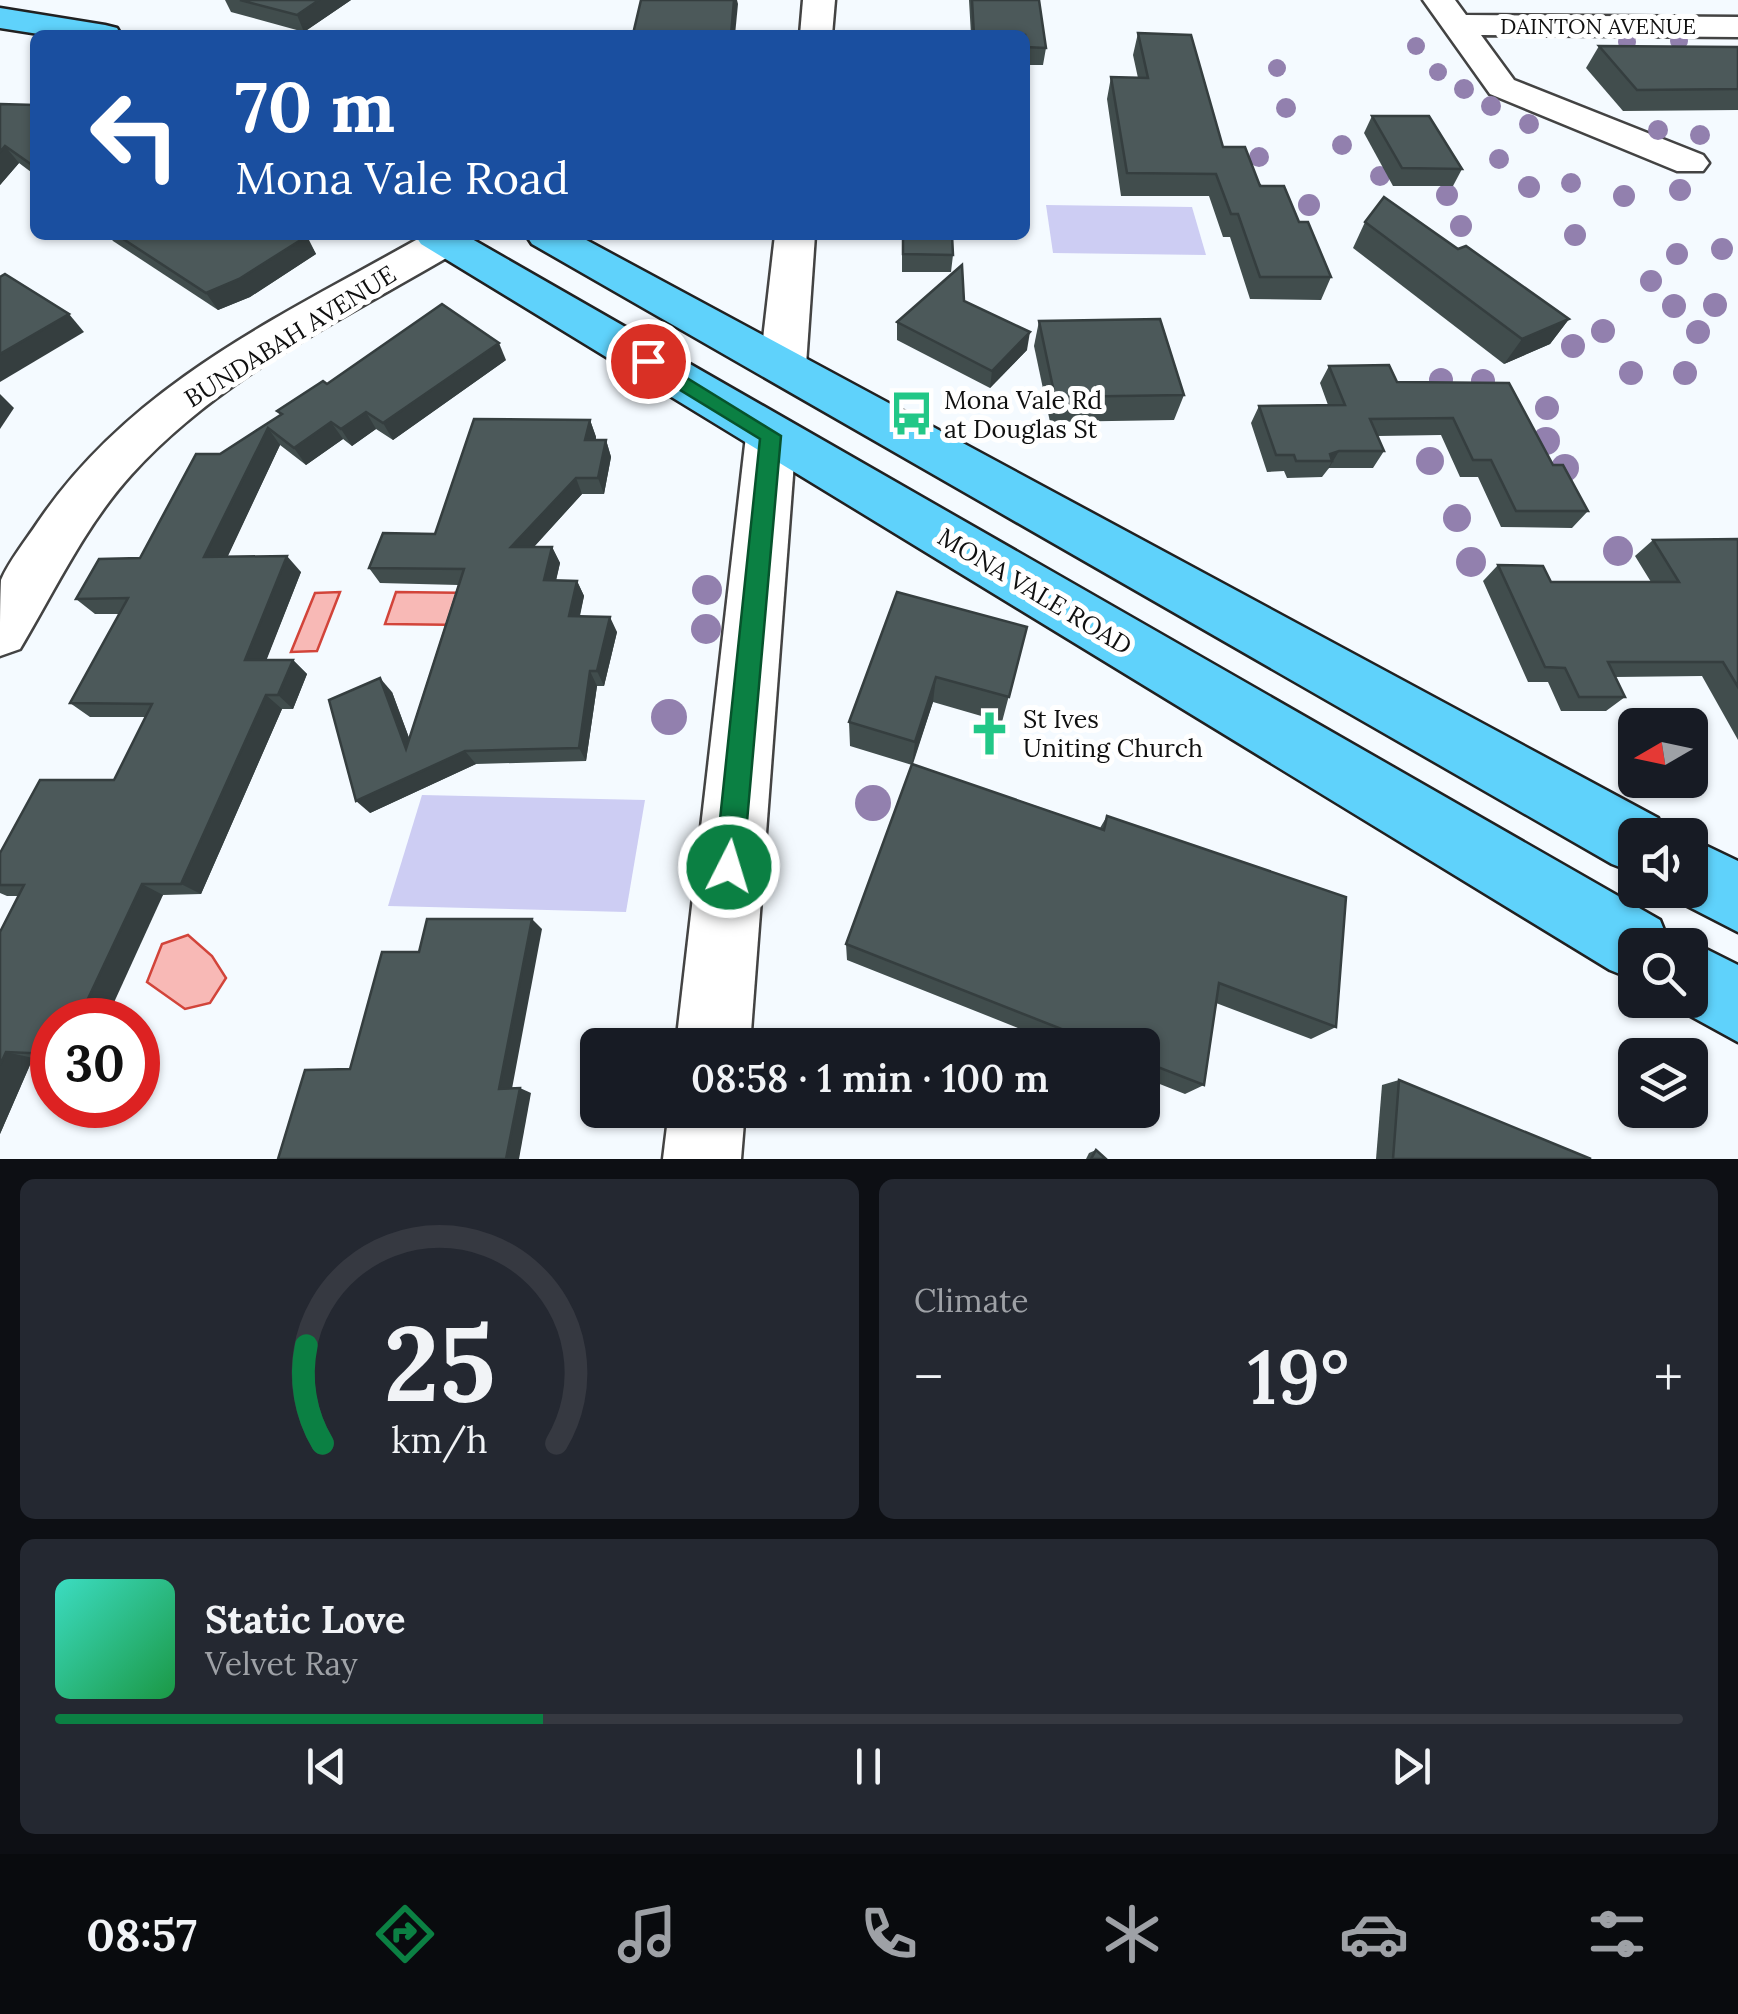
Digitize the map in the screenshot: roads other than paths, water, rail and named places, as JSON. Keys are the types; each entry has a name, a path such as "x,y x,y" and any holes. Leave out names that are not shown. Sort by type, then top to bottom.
{"highway":[{"path":"0,18 74,30"},
{"name":"MONA VALE ROAD","path":"443,240 1618,935"},
{"path":"555,240 1618,832"},
{"path":"1708,881 1738,898"},
{"path":"1708,988 1738,1006"}],"street":[{"path":"816,30 819,0"},
{"path":"1448,12 1502,87 1690,163"},
{"name":"DAINTON AVENUE","path":"1448,12 1738,27"},
{"name":"BUNDABAH AVENUE","path":"0,632 85,497 154,422 204,384 437,240"},
{"path":"783,365 795,240"},
{"path":"714,1028 755,569 771,436"},
{"path":"702,1159 705,1128"}],"place":[{"name":"Mona Vale Rd at Douglas St","path":"911,414"},
{"name":"St Ives Uniting Church","path":"990,733"}]}
